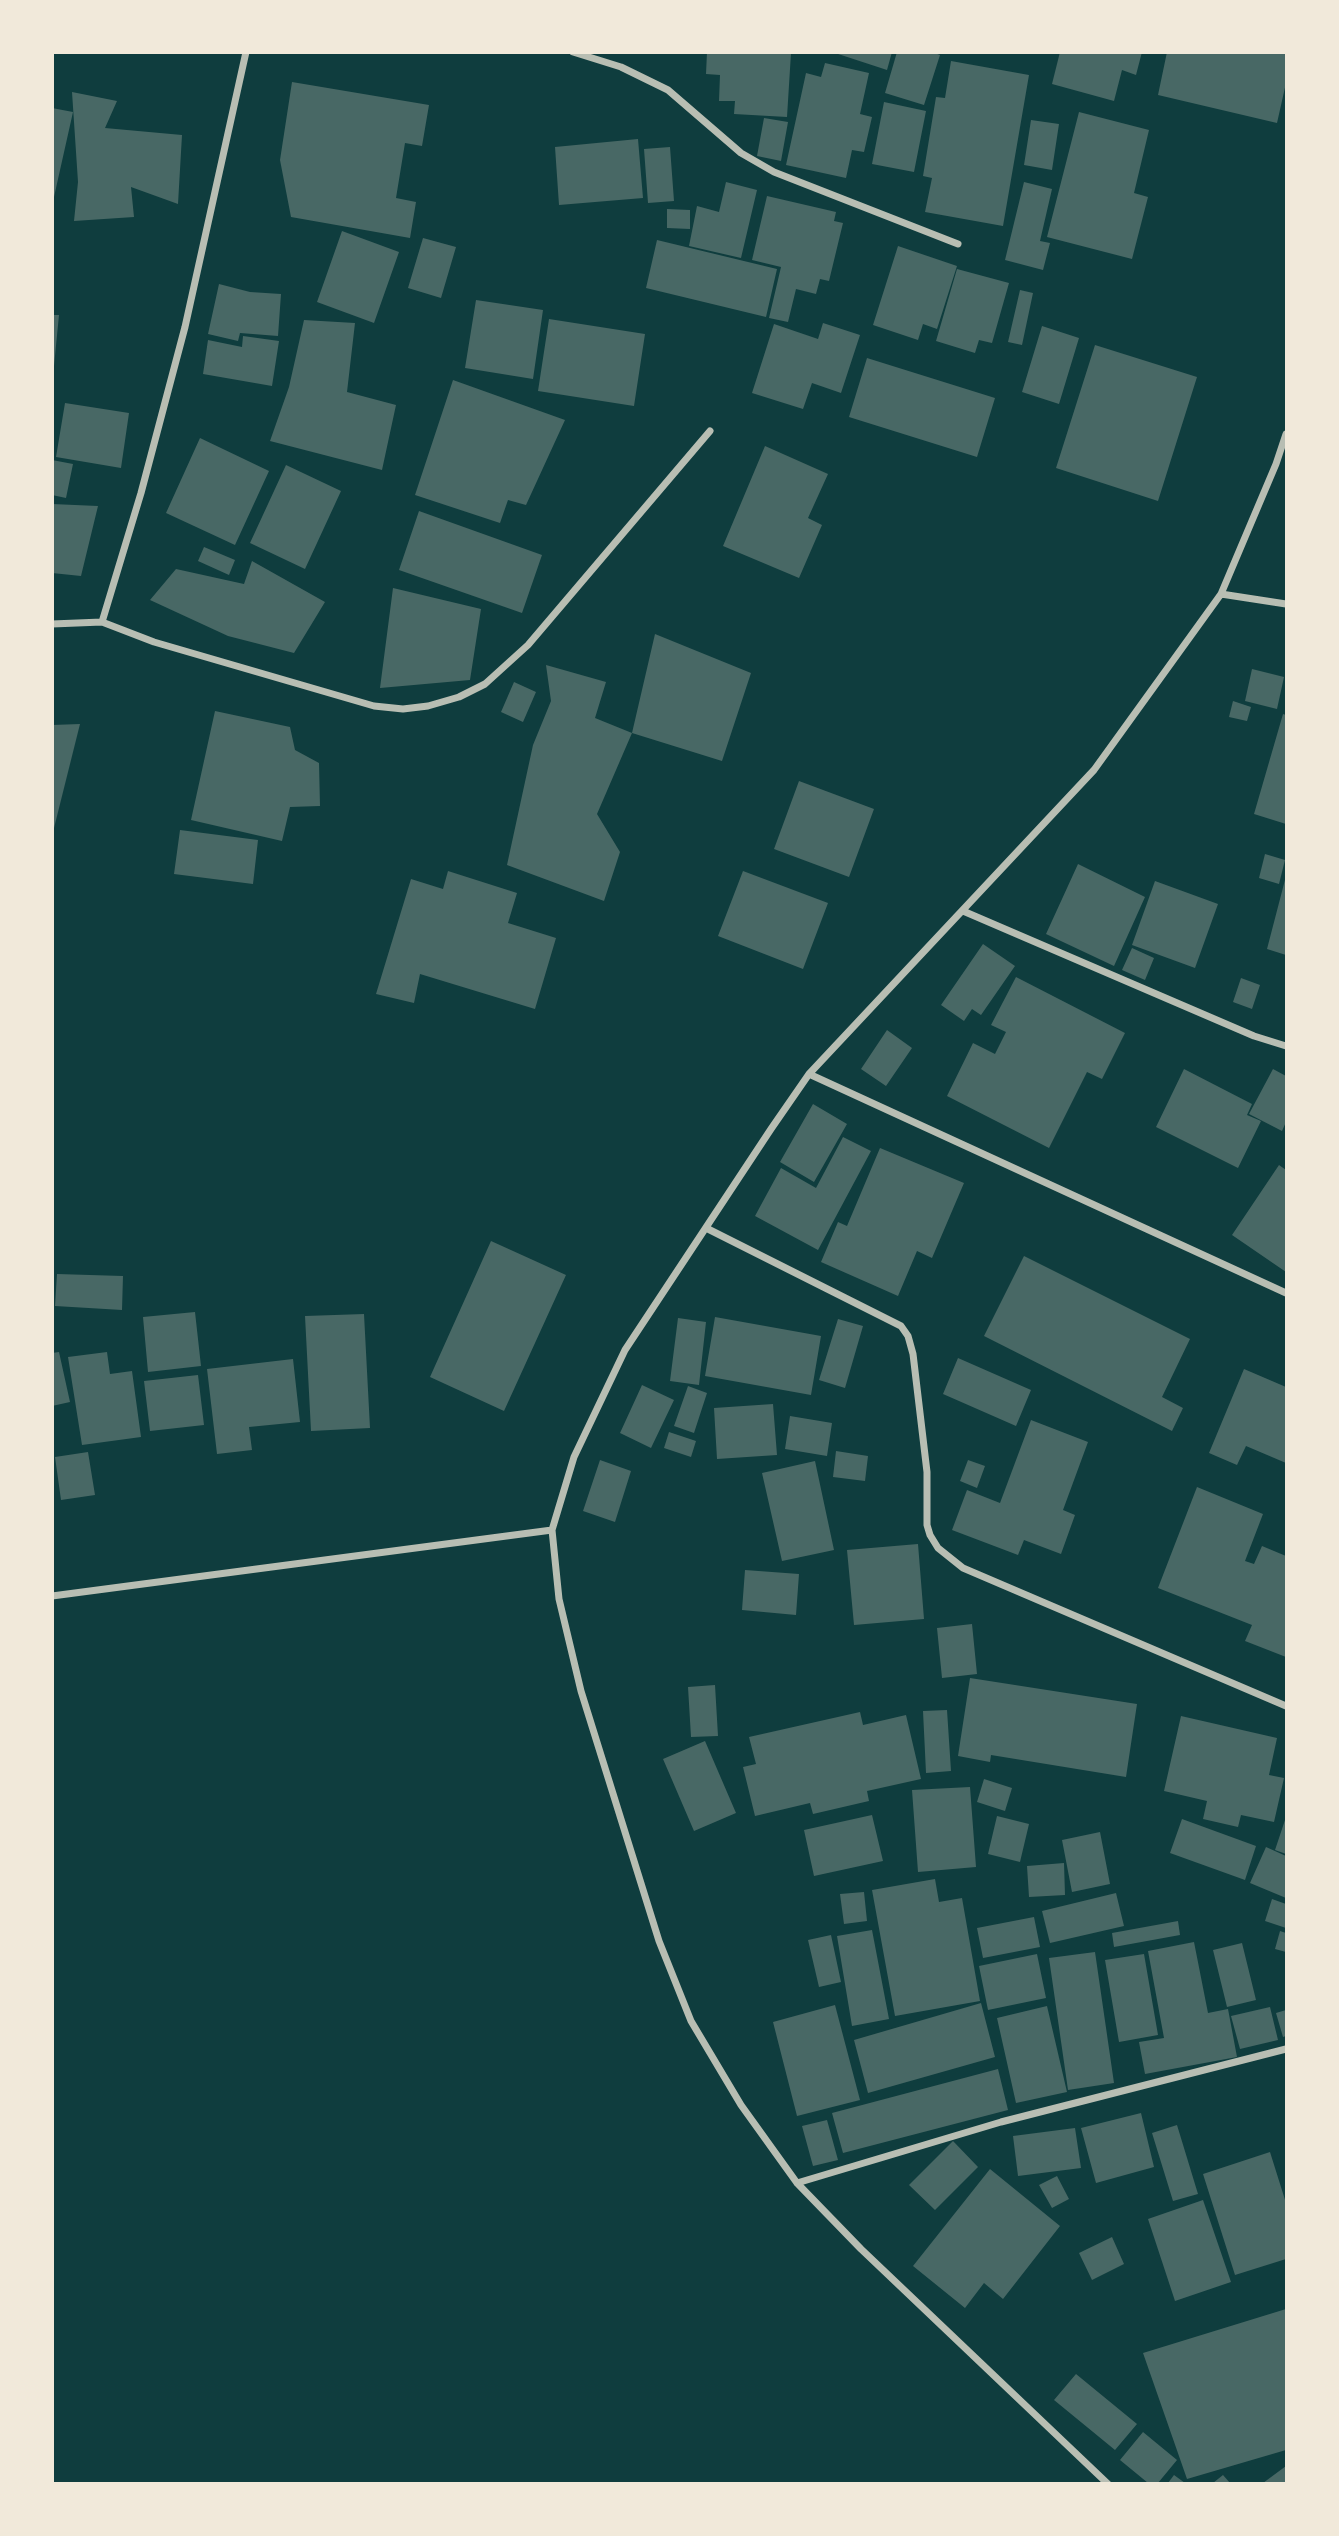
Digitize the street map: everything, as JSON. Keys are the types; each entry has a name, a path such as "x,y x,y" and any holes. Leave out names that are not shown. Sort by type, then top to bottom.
{"street":[{"path":"102,622 141,493 185,327 246,52"},
{"path":"573,52 621,67 668,90 741,153 774,172 958,244"},
{"path":"52,624 102,622 154,642 374,706 403,709 428,706 459,697 485,684 528,645 710,431"},
{"path":"1108,2483 861,2249 797,2183 741,2105 691,2021 659,1941 581,1692 559,1599 552,1530 574,1457 625,1350 809,1074 1094,770 1221,594 1286,434"},
{"path":"1221,594 1286,604"},
{"path":"963,911 1254,1036 1286,1046"},
{"path":"809,1074 1286,1293"},
{"path":"706,1228 901,1326 908,1336 913,1353 927,1472 927,1525 938,1548 946,1555 963,1568 1286,1706"},
{"path":"52,1596 552,1530"},
{"path":"797,2183 1001,2122 1286,2049"}],"building":[{"path":"707,52 791,53 787,117 734,114 735,101 719,101 720,75 706,74"},
{"path":"832,52 892,52 887,70"},
{"path":"897,52 932,52 940,55 924,105 885,93"},
{"path":"1060,52 1142,52 1136,75 1122,70 1114,101 1052,84"},
{"path":"1167,52 1286,52 1286,83 1277,123 1158,95"},
{"path":"951,61 1029,75 1003,226 925,212 932,178 923,176 936,97 945,98"},
{"path":"825,63 869,73 860,114 872,117 864,152 852,150 846,178 786,165 806,73 821,77"},
{"path":"292,82 429,105 422,146 405,143 396,198 416,202 410,238 291,217 280,160"},
{"path":"72,92 117,101 105,128 182,135 178,204 131,187 134,217 74,221 78,182"},
{"path":"884,102 926,111 914,172 872,164"},
{"path":"52,108 73,112 54,197 52,197"},
{"path":"1079,112 1149,130 1134,193 1148,197 1132,259 1047,237"},
{"path":"764,118 788,122 781,161 757,156"},
{"path":"1031,120 1059,124 1052,170 1024,165"},
{"path":"638,139 643,198 559,205 555,147"},
{"path":"670,147 674,201 648,203 644,149"},
{"path":"726,182 757,190 741,258 689,246 697,206 719,212"},
{"path":"1024,182 1052,189 1040,241 1050,243 1043,270 1005,260"},
{"path":"767,196 836,212 834,221 843,223 829,281 820,279 816,294 796,289 788,322 769,318 781,267 752,260"},
{"path":"667,209 690,210 690,229 667,228"},
{"path":"342,231 399,252 374,323 317,302"},
{"path":"423,238 456,247 441,298 408,288"},
{"path":"657,240 777,269 766,317 646,288"},
{"path":"898,246 957,266 937,329 923,324 918,340 873,325"},
{"path":"957,269 1009,283 992,343 979,340 975,353 936,341"},
{"path":"219,284 250,292 281,294 278,336 240,333 238,341 208,334"},
{"path":"1020,290 1033,293 1022,345 1008,342"},
{"path":"476,300 543,310 533,379 465,368"},
{"path":"52,315 59,315 54,366 52,366"},
{"path":"549,319 645,334 634,406 538,391"},
{"path":"304,320 355,323 347,392 396,405 382,470 270,441 289,387"},
{"path":"823,323 860,335 841,393 812,383 803,409 752,393 774,324 818,339"},
{"path":"1042,326 1079,338 1059,404 1022,392"},
{"path":"243,336 279,341 272,386 203,374 208,340 242,347"},
{"path":"1095,345 1197,377 1158,501 1056,468"},
{"path":"867,358 995,398 977,457 849,417"},
{"path":"453,380 565,420 526,505 508,500 500,523 415,495"},
{"path":"65,403 129,413 121,468 56,457"},
{"path":"200,438 269,471 235,545 166,513"},
{"path":"765,446 828,474 808,518 822,525 799,578 723,546"},
{"path":"52,460 73,464 66,498 52,495"},
{"path":"286,465 341,491 305,569 250,543"},
{"path":"52,504 98,506 81,576 52,573"},
{"path":"419,511 542,555 522,613 399,570"},
{"path":"204,547 235,560 229,575 198,561"},
{"path":"252,561 325,602 294,653 228,636 150,600 176,569 244,584"},
{"path":"393,588 481,609 470,680 380,688"},
{"path":"655,634 751,673 722,761 632,733"},
{"path":"546,665 606,682 595,718 632,733 597,814 620,852 604,901 507,865 533,745 551,701"},
{"path":"1252,669 1284,677 1277,709 1245,701"},
{"path":"514,682 536,692 523,722 501,712"},
{"path":"1233,701 1251,707 1247,721 1229,717"},
{"path":"215,711 290,727 295,750 319,763 320,806 290,807 282,841 191,820"},
{"path":"1283,714 1286,715 1286,824 1254,814"},
{"path":"80,724 54,828 52,828 52,725"},
{"path":"799,781 874,809 849,877 774,849"},
{"path":"180,830 258,840 253,884 174,874"},
{"path":"1265,854 1285,860 1279,884 1259,878"},
{"path":"1078,864 1145,897 1114,966 1046,934"},
{"path":"448,871 517,893 508,923 556,938 535,1009 420,974 414,1003 376,994 411,879 443,889"},
{"path":"743,871 828,903 803,969 718,936"},
{"path":"1286,876 1286,955 1267,949"},
{"path":"1155,881 1218,904 1195,968 1132,945"},
{"path":"983,944 1015,966 981,1015 972,1009 964,1021 941,1005"},
{"path":"1132,948 1154,958 1145,980 1122,970"},
{"path":"1016,977 1125,1033 1102,1079 1087,1072 1049,1148 947,1096 973,1043 995,1054 1006,1032 991,1025"},
{"path":"1241,978 1260,985 1252,1009 1233,1002"},
{"path":"887,1030 912,1048 886,1086 861,1069"},
{"path":"1184,1069 1252,1104 1247,1115 1261,1121 1238,1168 1156,1127"},
{"path":"1273,1069 1286,1076 1286,1122 1282,1131 1249,1114"},
{"path":"813,1104 847,1124 814,1182 780,1162"},
{"path":"843,1137 871,1151 818,1250 755,1216 781,1168 816,1188"},
{"path":"880,1148 964,1183 932,1258 917,1251 898,1296 821,1262 838,1222 847,1226"},
{"path":"1279,1165 1286,1170 1286,1272 1232,1235"},
{"path":"491,1241 566,1275 504,1411 430,1377"},
{"path":"1024,1256 1190,1339 1162,1397 1183,1408 1172,1431 984,1336"},
{"path":"57,1274 123,1276 122,1310 55,1306"},
{"path":"195,1312 201,1366 148,1372 143,1317"},
{"path":"364,1314 370,1428 311,1431 305,1316"},
{"path":"715,1317 821,1336 811,1395 705,1376"},
{"path":"678,1318 706,1322 699,1385 670,1381"},
{"path":"838,1319 863,1326 845,1388 819,1380"},
{"path":"59,1352 70,1402 52,1406 52,1353"},
{"path":"107,1352 110,1374 132,1371 141,1437 82,1445 68,1357"},
{"path":"958,1358 1031,1390 1016,1426 943,1394"},
{"path":"293,1359 300,1422 249,1427 252,1450 217,1454 207,1369"},
{"path":"1244,1369 1286,1387 1286,1463 1246,1446 1237,1465 1209,1453"},
{"path":"198,1375 204,1425 150,1431 144,1381"},
{"path":"642,1385 674,1400 651,1448 620,1433"},
{"path":"688,1386 707,1393 694,1433 674,1426"},
{"path":"773,1404 777,1455 717,1459 714,1408"},
{"path":"790,1416 832,1423 827,1456 785,1449"},
{"path":"1031,1420 1088,1442 1063,1510 1075,1515 1061,1554 1024,1540 1018,1555 952,1530 967,1490 1000,1503"},
{"path":"669,1432 696,1441 691,1457 664,1448"},
{"path":"836,1451 868,1456 865,1481 833,1477"},
{"path":"88,1452 95,1495 61,1500 55,1457"},
{"path":"600,1460 631,1471 615,1522 583,1511"},
{"path":"968,1460 985,1466 977,1488 960,1481"},
{"path":"815,1461 834,1550 782,1561 762,1473"},
{"path":"1197,1487 1263,1514 1245,1561 1254,1564 1262,1546 1286,1556 1286,1657 1245,1641 1252,1625 1158,1588"},
{"path":"918,1544 924,1619 854,1625 847,1550"},
{"path":"745,1570 799,1574 796,1615 742,1610"},
{"path":"972,1624 977,1674 942,1678 937,1628"},
{"path":"970,1678 1137,1704 1126,1777 991,1755 990,1762 958,1756"},
{"path":"715,1685 718,1736 691,1737 688,1687"},
{"path":"947,1710 951,1771 926,1773 923,1711"},
{"path":"860,1712 863,1725 906,1715 921,1779 867,1791 869,1801 813,1814 810,1803 755,1816 743,1767 756,1764 749,1737"},
{"path":"1181,1716 1277,1738 1269,1775 1284,1778 1274,1822 1241,1815 1238,1827 1203,1819 1207,1801 1164,1791"},
{"path":"705,1741 736,1813 694,1831 663,1759"},
{"path":"984,1779 1012,1788 1005,1811 977,1802"},
{"path":"970,1787 976,1867 918,1872 912,1790"},
{"path":"872,1815 883,1861 814,1876 804,1830"},
{"path":"997,1816 1029,1824 1020,1862 988,1854"},
{"path":"1286,1817 1286,1854 1275,1850"},
{"path":"1182,1819 1256,1846 1245,1880 1170,1853"},
{"path":"1100,1832 1110,1884 1072,1892 1062,1840"},
{"path":"1266,1847 1286,1856 1286,1898 1250,1883"},
{"path":"1064,1863 1065,1895 1029,1897 1027,1866"},
{"path":"935,1879 939,1902 962,1898 980,2001 895,2016 872,1890"},
{"path":"864,1892 867,1921 844,1924 840,1894"},
{"path":"1116,1893 1124,1926 1050,1943 1042,1911"},
{"path":"1272,1899 1286,1904 1286,1928 1265,1921"},
{"path":"1034,1917 1040,1947 983,1958 977,1928"},
{"path":"1178,1921 1180,1935 1114,1947 1112,1933"},
{"path":"872,1930 889,2019 852,2026 837,1936"},
{"path":"1280,1931 1286,1933 1286,1952 1275,1949"},
{"path":"831,1935 841,1982 819,1987 808,1940"},
{"path":"1194,1942 1208,2013 1228,2009 1237,2057 1145,2074 1139,2042 1164,2038 1148,1951"},
{"path":"1242,1943 1256,2000 1227,2007 1213,1950"},
{"path":"1095,1952 1114,2083 1068,2090 1049,1958"},
{"path":"1037,1954 1046,1998 988,2010 979,1966"},
{"path":"1144,1954 1158,2035 1119,2042 1105,1960"},
{"path":"981,2003 995,2057 868,2093 854,2040"},
{"path":"835,2005 860,2100 797,2116 773,2022"},
{"path":"1047,2006 1067,2092 1016,2103 997,2018"},
{"path":"1270,2007 1278,2040 1240,2049 1231,2016"},
{"path":"1286,2010 1286,2036 1283,2037 1276,2013"},
{"path":"998,2069 1008,2110 843,2153 832,2113"},
{"path":"1141,2113 1154,2167 1096,2183 1081,2128"},
{"path":"827,2120 838,2160 813,2166 802,2126"},
{"path":"1177,2125 1198,2194 1173,2201 1152,2133"},
{"path":"1075,2128 1081,2168 1018,2176 1013,2136"},
{"path":"953,2141 978,2167 935,2210 909,2185"},
{"path":"1270,2152 1286,2203 1286,2259 1235,2275 1203,2174"},
{"path":"990,2169 1060,2226 1003,2299 984,2283 965,2308 913,2266"},
{"path":"1057,2176 1069,2199 1052,2208 1039,2185"},
{"path":"1203,2200 1231,2282 1175,2301 1148,2219"},
{"path":"1112,2237 1124,2264 1092,2280 1079,2253"},
{"path":"1286,2309 1286,2450 1187,2479 1143,2353"},
{"path":"1076,2374 1137,2424 1115,2450 1054,2400"},
{"path":"1143,2432 1177,2460 1158,2483 1148,2483 1120,2460"},
{"path":"1286,2466 1286,2483 1263,2483"},
{"path":"1174,2475 1185,2483 1168,2483"},
{"path":"1223,2475 1230,2483 1213,2483"}]}
